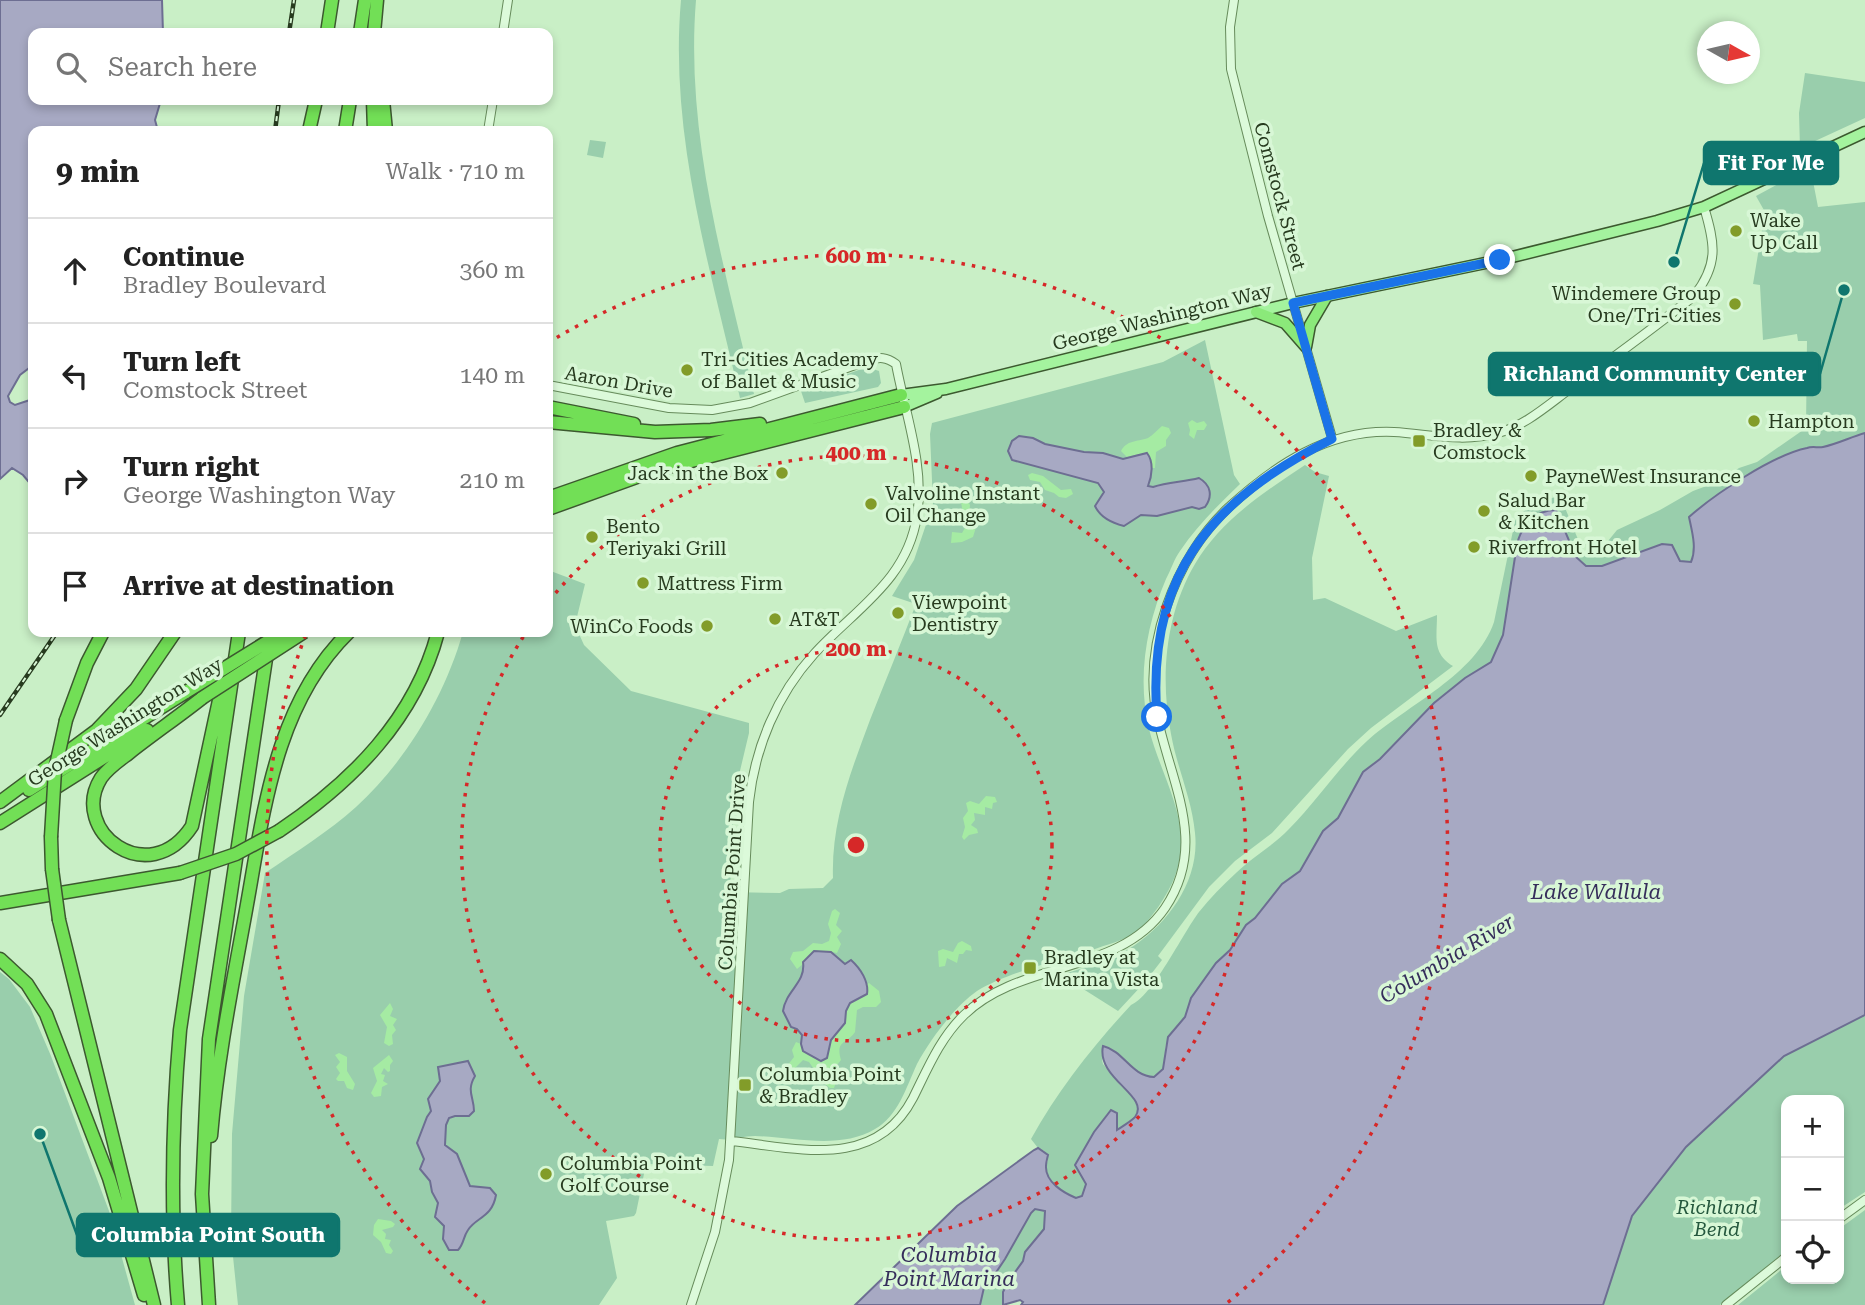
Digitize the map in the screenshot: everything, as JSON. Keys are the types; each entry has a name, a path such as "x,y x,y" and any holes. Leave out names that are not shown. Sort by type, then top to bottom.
{"highway":[{"path":"328,28 332,0"},
{"path":"361,28 365,0"},
{"path":"377,0 377,28"},
{"path":"312,126 315,105"},
{"path":"346,126 349,105"},
{"path":"373,105 373,126"},
{"path":"383,105 386,126"},
{"path":"1306,347 1310,325 1327,296"},
{"path":"1256,312 1285,323 1306,347"},
{"name":"George Washington Way","path":"553,496 655,459 809,417 903,401"},
{"name":"George Washington Way","path":"553,509 575,498 656,470 903,401"},
{"path":"553,408 690,432"},
{"path":"553,423 620,430 690,432 809,417"},
{"path":"100,637 87,663 66,720 54,778 52,869 60,920 154,1305"},
{"path":"0,802 78,745 107,720 136,689 172,637"},
{"path":"202,698 135,748 101,778 94,811 101,830 121,850 142,855 159,854 177,845 192,826 232,637"},
{"path":"178,1305 172,1173 179,1043 238,637"},
{"path":"209,1305 202,1194 209,1038 270,637"},
{"name":"George Washington Way","path":"0,808 275,637"},
{"name":"George Washington Way","path":"0,823 297,637"},
{"path":"206,1258 216,1088 272,774 284,734 299,701 322,663 345,637"},
{"path":"0,903 180,873 236,853 279,831 344,782 375,750 403,712 436,637"},
{"path":"0,959 27,984 46,1014 109,1178 146,1305"}],"main road":[{"name":"George Washington Way","path":"903,401 1293,303 1500,260 1657,221 1704,207 1865,132"}],"street":[{"path":"504,28 509,0"},
{"name":"Comstock Street","path":"1234,0 1230,34 1231,69 1268,216 1332,439"},
{"path":"489,126 492,105"},
{"path":"731,1141 833,1150 854,1148 879,1137 890,1130 907,1109 939,1047 969,1011 997,991 1015,983 1117,948 1135,938 1155,921 1177,887 1187,843 1183,810 1157,717 1155,701 1158,638 1170,597 1194,549 1216,519 1240,497 1287,462 1332,439 1362,433 1392,432 1464,439 1483,437 1520,425 1694,296 1710,271 1714,254 1704,207"},
{"name":"Aaron Drive","path":"553,386 669,408 712,410 750,403 879,358 889,359 896,364 903,401"},
{"name":"Columbia Point Drive","path":"691,1305 706,1265 719,1216 731,1141 748,802 754,770 771,721 786,691 826,641 878,594 898,569 909,547 918,515 919,477 903,401"},
{"path":"1844,1215 1865,1200"},
{"path":"1726,1305 1781,1261"}],"green space":[{"path":"681,0 696,0 696,100 702,150 720,248 754,394 740,398 705,250 686,151 679,50"},
{"path":"1805,73 1865,82 1865,118 1800,148 1799,113"},
{"path":"590,140 606,142 603,158 587,155"},
{"path":"1808,168 1818,207 1865,202 1865,433 1828,446 1809,447 1778,458 1714,497 1689,517 1694,546 1691,562 1680,561 1672,545 1662,544 1602,566 1586,566 1576,557 1556,510 1546,511 1533,518 1517,544 1503,635 1491,662 1465,678 1434,703 1380,759 1363,772 1338,818 1323,831 1299,871 1282,884 1255,918 1246,925 1230,950 1216,963 1191,998 1185,1017 1173,1030 1166,1044 1163,1069 1154,1077 1139,1074 1110,1048 1102,1060 1103,1064 1136,1099 1138,1113 1117,1131 1117,1117 1107,1114 1075,1165 1086,1184 1082,1196 1076,1199 1062,1190 1045,1169 1048,1160 1044,1151 1031,1139 1053,1103 1103,1036 1148,990 1199,912 1217,892 1242,867 1289,829 1367,741 1439,688 1472,658 1485,641 1494,622 1518,516 1542,501 1561,498 1584,554 1595,557 1617,530 1693,491 1720,481 1739,468 1757,462 1806,428 1807,341 1798,341 1797,334 1763,340 1760,285 1753,284 1765,212 1756,196"},
{"name":"Columbia Point Golf Course","path":"1205,340 1234,475 1240,484 1201,524 1178,554 1153,615 1144,672 1145,710 1154,747 1174,801 1181,838 1175,876 1147,921 1131,935 1120,940 1018,973 977,991 951,1015 936,1035 917,1064 890,1117 875,1129 847,1139 832,1141 755,1136 719,1139 713,1166 646,1164 634,1216 606,1221 617,1278 599,1305 238,1305 231,1237 232,1134 244,996 265,873 345,816 391,770 434,704 461,637 553,637 553,572 585,584 575,625 584,645 631,691 749,723 734,796 730,892 780,893 789,889 823,888 833,878 835,837 849,778 916,604 892,596 914,560 933,504 930,434 932,423 1163,362"},
{"path":"867,367 879,371 881,383 878,387 805,403 801,391"},
{"path":"1305,465 1315,472 1329,476 1312,558 1313,600 1325,598 1396,631 1437,615 1437,644 1442,656 1453,666 1371,728 1348,749 1272,833 1235,861 1209,887 1158,956 1162,960 1118,1011 1061,975 1100,963 1135,945 1171,910 1188,882 1193,866 1195,833 1174,747 1166,691 1168,647 1177,604 1195,564 1217,534 1259,497"},
{"path":"0,972 9,979 30,1007 51,1056 109,1211 135,1305 0,1305"},
{"name":"Richland Bend","path":"1865,1015 1865,1192 1844,1206 1844,1095 1781,1095 1781,1255 1720,1305 1603,1305 1632,1216 1686,1147 1784,1056"},
{"path":"1035,1209 1044,1211 1044,1229 1025,1252 1023,1261 1008,1282 1003,1305 980,1305 985,1283 995,1274"},
{"path":"1865,1210 1865,1305 1738,1305 1781,1270 1781,1284 1844,1284 1844,1225"}],"sand":[{"path":"1192,420 1197,423 1204,421 1207,425 1204,430 1197,430 1194,439 1189,435 1188,423"},
{"path":"1162,426 1169,428 1171,433 1166,440 1166,446 1156,452 1155,468 1151,468 1151,460 1139,454 1127,457 1121,451 1129,443 1148,438"},
{"path":"1032,473 1043,476 1061,490 1071,489 1073,494 1066,498 1059,497 1045,490 1040,482 1030,480 1028,475"},
{"path":"967,500 970,505 969,516 977,524 973,537 951,543 952,532 962,533 966,526 960,514 961,502"},
{"path":"986,796 995,797 997,802 993,803 992,809 985,807 985,815 974,813 975,820 971,825 978,833 969,835 964,840 963,818 968,811 966,803 970,801 979,804"},
{"path":"835,909 840,913 836,925 842,931 837,937 841,944 837,953 813,953 797,969 790,959 793,952 803,951 813,943 822,944 829,941 831,933 828,924"},
{"path":"962,941 971,946 972,951 966,950 959,954 957,963 947,958 945,966 939,967 938,951 943,949 953,952"},
{"path":"869,983 879,991 881,1002 876,1007 857,1010 855,1032 841,1046 841,1060 833,1070 836,1082 834,1088 812,1077 814,1069 809,1062 803,1060 793,1070 789,1070 787,1066 794,1057 792,1050 796,1042 801,1044 803,1051 821,1061 828,1056 831,1040 845,1023 850,1003 867,994"},
{"path":"390,1003 393,1009 390,1016 397,1019 393,1025 396,1030 392,1035 393,1044 389,1046 384,1043 387,1027 380,1015"},
{"path":"339,1053 347,1057 347,1071 355,1084 353,1090 347,1088 344,1081 336,1079 340,1073 336,1067 340,1062 335,1055"},
{"path":"389,1055 393,1061 390,1071 384,1068 381,1074 385,1075 383,1081 388,1084 382,1087 381,1096 374,1097 371,1093 377,1081 373,1068"},
{"path":"378,1219 395,1224 382,1230 386,1234 385,1239 391,1240 391,1254 386,1253 381,1242 373,1235"}],"water":[{"path":"0,0 162,0 163,28 28,28 28,105 160,105 155,120 157,126 28,126 28,369 20,375 8,396 10,402 15,405 28,401 28,481 12,468 0,479"},
{"name":"Lake Wallula","path":"1865,433 1865,1015 1784,1056 1686,1147 1632,1216 1603,1305 1021,1305 1023,1302 1020,1300 1003,1305 1003,1292 1008,1282 1023,1261 1025,1252 1044,1229 1045,1211 1035,1209 995,1274 985,1283 980,1305 855,1305 957,1206 1038,1148 1048,1155 1047,1172 1052,1182 1071,1196 1082,1196 1086,1184 1075,1165 1094,1132 1111,1110 1117,1113 1117,1130 1135,1117 1138,1109 1130,1094 1107,1068 1103,1058 1103,1046 1117,1053 1146,1076 1154,1077 1163,1069 1168,1037 1185,1017 1191,998 1216,963 1230,950 1246,925 1255,918 1282,884 1300,871 1323,831 1338,818 1363,772 1380,759 1434,703 1465,678 1491,662 1503,635 1517,544 1530,520 1542,513 1556,510 1576,557 1586,566 1602,566 1662,544 1672,545 1680,561 1691,562 1694,546 1689,517 1714,498 1745,476 1778,458 1809,447 1828,446"},
{"path":"1019,436 1033,438 1045,444 1103,453 1123,459 1147,453 1152,469 1148,486 1199,478 1210,491 1209,499 1205,507 1199,509 1192,507 1157,516 1141,515 1124,526 1120,525 1097,510 1095,506 1104,492 1098,483 1012,460 1008,451 1012,441"},
{"path":"814,951 831,952 845,964 851,960 864,976 867,985 867,994 850,1003 845,1023 831,1040 827,1058 821,1061 803,1051 802,1035 791,1027 783,1011 788,997 802,976 803,962"},
{"path":"468,1061 475,1076 471,1090 474,1111 469,1116 449,1118 445,1145 457,1154 470,1186 490,1188 496,1195 491,1208 471,1226 458,1250 449,1250 443,1239 444,1226 435,1217 438,1203 430,1181 420,1169 424,1159 417,1143 431,1111 428,1099 440,1081 438,1067"}],"railway":[{"path":"290,28 294,0"},
{"path":"276,126 278,105"},
{"path":"0,715 54,637"}],"place":[{"name":"Wake Up Call","path":"1736,231"},
{"name":"Fit For Me","path":"1674,262"},
{"name":"Richland Community Center","path":"1844,290"},
{"name":"Windemere Group One/Tri-Cities","path":"1735,304"},
{"name":"Tri-Cities Academy of Ballet & Music","path":"687,370"},
{"name":"Hampton","path":"1754,421"},
{"name":"Bradley & Comstock","path":"1419,441"},
{"name":"Jack in the Box","path":"782,473"},
{"name":"PayneWest Insurance","path":"1531,476"},
{"name":"Valvoline Instant Oil Change","path":"871,504"},
{"name":"Salud Bar & Kitchen","path":"1484,511"},
{"name":"Bento Teriyaki Grill","path":"592,537"},
{"name":"Riverfront Hotel","path":"1474,547"},
{"name":"Mattress Firm","path":"643,583"},
{"name":"Viewpoint Dentistry","path":"898,613"},
{"name":"AT&T","path":"775,619"},
{"name":"WinCo Foods","path":"707,626"},
{"name":"Bradley at Marina Vista","path":"1030,968"},
{"name":"Columbia Point & Bradley","path":"745,1085"},
{"name":"Columbia Point South","path":"40,1134"},
{"name":"Columbia Point Golf Course","path":"546,1174"}],"route":[{"path":"1157,717 1154,683 1162,618 1181,571 1194,549 1216,519 1240,497 1293,458 1332,439 1293,303 1500,260"}],"water label":[{"name":"Columbia River","path":"1447,959"},
{"name":"Columbia Point Marina","path":"949,1267"}]}
